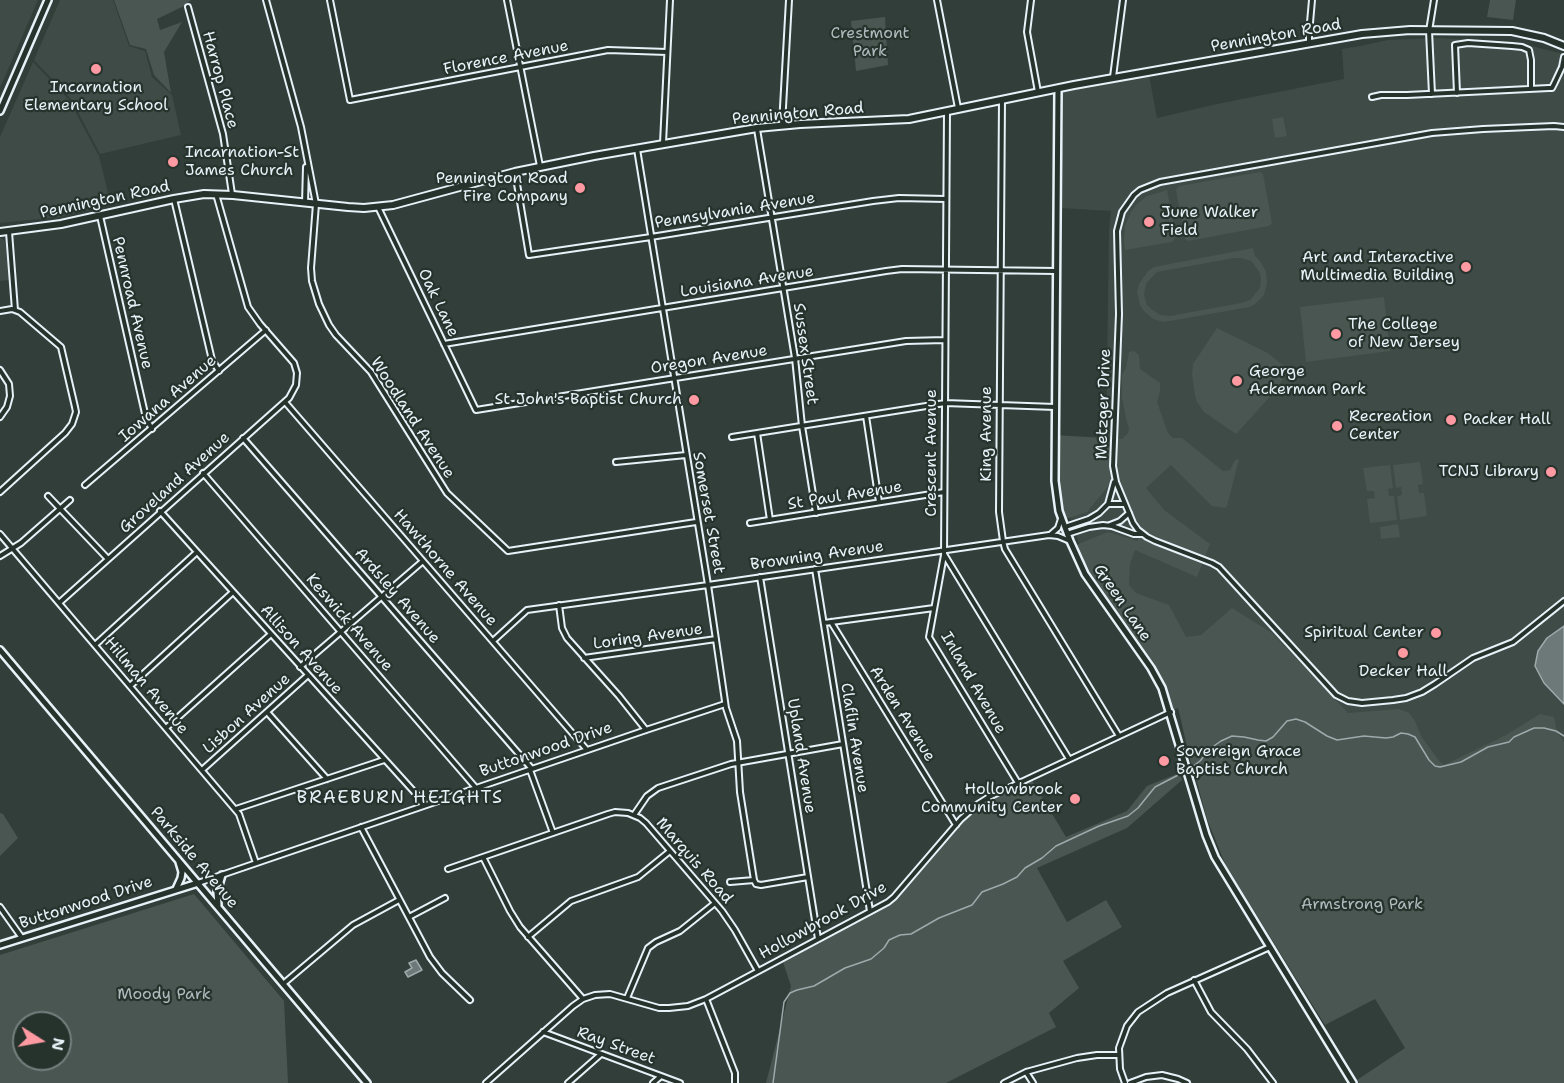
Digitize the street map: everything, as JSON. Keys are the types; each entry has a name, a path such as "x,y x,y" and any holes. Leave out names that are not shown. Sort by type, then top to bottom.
{"main road":[{"name":"Pennington Road","path":"0,232 61,224 174,199 216,194 348,207 378,207 406,202 540,166 663,144 782,125 895,121 1113,78 1378,33 1410,30 1512,31 1544,38 1564,48"}],"street":[{"path":"0,111 48,0"},
{"path":"266,0 301,127 316,204"},
{"name":"Florence Avenue","path":"330,0 350,100 615,49 668,52"},
{"path":"507,0 540,166"},
{"path":"663,144 670,0"},
{"path":"782,125 789,0"},
{"path":"937,0 958,109"},
{"path":"1031,0 1027,32 1039,93"},
{"path":"1113,78 1123,0"},
{"path":"1310,43 1312,0"},
{"path":"1432,94 1429,31 1434,0"},
{"name":"Harrop Place","path":"188,7 223,134 232,195"},
{"path":"1457,93 1455,45 1468,43 1522,47 1529,50 1531,88"},
{"path":"1372,97 1552,88 1563,66 1564,57"},
{"name":"Green Lane","path":"1058,89 1055,491 1061,519 1092,586 1157,678 1171,712 1211,849 1353,1083"},
{"name":"King Avenue","path":"1002,100 999,512 1003,542 1011,559 1119,736"},
{"name":"Crescent Avenue","path":"944,552 947,111"},
{"name":"Metzger Drive","path":"1142,534 1135,526 1125,504 1113,466 1119,314 1117,231 1122,212 1134,195 1160,182 1432,133 1564,127"},
{"name":"Sussex Street","path":"757,128 795,358 802,426 816,513"},
{"name":"Somerset Street","path":"637,149 708,585 725,704 737,741 740,792 754,880"},
{"path":"305,203 307,160"},
{"name":"Pennsylvania Avenue","path":"515,172 528,255 887,199 946,199"},
{"path":"216,194 245,299 254,317 266,330"},
{"path":"174,199 212,360 219,371"},
{"name":"Woodland Avenue","path":"316,204 311,268 315,293 323,315 336,335 371,372 447,493 508,551 696,522"},
{"name":"Oak Lane","path":"378,207 476,410"},
{"name":"Pennroad Avenue","path":"100,216 146,418 152,429"},
{"path":"9,231 15,310"},
{"name":"Louisiana Avenue","path":"444,344 886,271 1056,271"},
{"path":"0,311 7,309 20,312 61,347 76,412 72,424 65,433 0,492"},
{"name":"Iowana Avenue","path":"85,485 266,330"},
{"name":"Groveland Avenue","path":"59,603 285,402 294,391 297,375 291,357 266,330"},
{"name":"Oregon Avenue","path":"476,410 906,341 945,340"},
{"path":"0,370 6,377 10,390 9,402 0,417"},
{"name":"Hawthorne Avenue","path":"285,402 588,750"},
{"path":"732,437 945,403 1055,407"},
{"path":"866,416 879,502"},
{"path":"757,433 770,520"},
{"name":"Ardsley Avenue","path":"243,438 531,769"},
{"path":"616,462 686,455"},
{"name":"Keswick Avenue","path":"203,473 476,788"},
{"path":"1064,527 1095,516 1108,504 1115,478"},
{"name":"St Paul Avenue","path":"750,523 944,492"},
{"path":"48,496 108,559"},
{"path":"0,556 13,549 70,500"},
{"path":"1108,504 1125,504"},
{"name":"Allison Avenue","path":"160,511 417,795 423,806"},
{"path":"1110,526 1129,513"},
{"path":"1050,535 1058,528 1061,519"},
{"path":"1067,534 1096,525 1110,526 1134,534 1142,534 1220,567 1334,692 1340,698 1352,702 1401,699 1422,692 1473,658 1513,642 1564,602"},
{"name":"Hillman Avenue","path":"0,534 240,814 256,863"},
{"path":"1050,535 1070,541"},
{"name":"Browning Avenue","path":"493,641 527,610 1050,535"},
{"path":"95,645 196,552"},
{"path":"944,552 1069,760"},
{"name":"Inland Avenue","path":"944,552 929,637 1018,783"},
{"path":"300,667 423,561"},
{"name":"Claflin Avenue","path":"815,569 870,911"},
{"name":"Upland Avenue","path":"760,577 818,939"},
{"path":"130,686 233,592"},
{"path":"559,605 564,633 646,730"},
{"path":"824,623 934,608"},
{"name":"Arden Avenue","path":"831,622 956,825"},
{"path":"166,729 271,634"},
{"name":"Loring Avenue","path":"584,658 716,639"},
{"name":"Parkside Avenue","path":"0,650 367,1083"},
{"name":"Lisbon Avenue","path":"202,770 308,675"},
{"name":"Buttonwood Drive","path":"0,945 222,875 725,704"},
{"path":"267,712 327,779"},
{"name":"Hollowbrook Drive","path":"583,999 602,994 618,995 650,1006 669,1008 688,1006 706,999 888,902 956,825 988,797 1171,712"},
{"path":"634,815 647,796 658,788 731,764 843,744"},
{"path":"236,809 384,760"},
{"path":"531,769 553,833"},
{"name":"Marquis Road","path":"448,868 608,814 621,812 634,815 646,823 715,903 735,930 758,971"},
{"path":"361,827 435,965 470,1000"},
{"path":"528,937 571,901 638,877 670,851"},
{"path":"483,857 513,917 583,999 486,1083"},
{"path":"176,889 182,872 179,860"},
{"path":"218,907 217,892 222,875"},
{"path":"730,882 754,880 756,884 761,885 808,877"},
{"path":"409,917 445,898"},
{"path":"283,984 353,926 399,900"},
{"path":"627,998 648,948 680,931 715,903"},
{"path":"0,907 22,938"},
{"path":"1125,1083 1119,1069 1118,1055 1123,1033 1138,1012 1167,993 1270,946"},
{"path":"1194,980 1211,1012 1247,1048 1273,1083"},
{"path":"706,999 735,1073 735,1083"},
{"name":"Ray Street","path":"543,1032 680,1083"},
{"path":"568,1083 601,1054"},
{"path":"1004,1083 1026,1072 1077,1058 1118,1055"},
{"path":"1026,1072 1033,1083"},
{"path":"1130,1083 1146,1077 1162,1075 1187,1083"},
{"path":"652,1083 661,1076"}],"shaded area":[{"path":"0,0 38,0 0,88"},
{"name":"Incarnation Elementary School","path":"60,0 113,0 129,46 145,51 152,77 172,95 181,135 100,154 71,99 34,60"},
{"name":"The College of New Jersey","path":"1440,38 1519,43 1564,54 1564,765 1449,778 1158,656 1083,555 1066,506 1063,443 1106,437 1111,211 1061,208 1063,92 1149,75 1157,118 1344,79 1342,49 1388,40"},
{"path":"33,62 69,100 99,156 111,205 59,217 0,223 0,137"},
{"path":"0,237 5,241 10,280 0,281"},
{"path":"1564,626 1564,704 1544,683 1535,666 1538,651 1547,638"},
{"path":"416,960 422,970 408,977 405,972 412,968 409,963"}],"green space":[{"path":"114,0 191,0 184,6 157,19 160,30 182,22 164,52 171,93 154,75 146,49 130,45"},
{"path":"1490,0 1516,0 1513,20 1487,17"},
{"name":"Crestmont Park","path":"885,17 888,65 856,71 851,21"},
{"path":"1283,117 1287,136 1275,138 1272,119"},
{"path":"1260,172 1263,174 1272,223 1269,226 1188,241 1185,239 1176,190 1179,186"},
{"name":"June Walker Field","path":"1167,190 1176,236 1172,242 1125,250 1125,226 1131,212 1147,196"},
{"path":"1253,248 1255,256 1266,271 1267,283 1264,295 1250,307 1164,322 1153,319 1143,310 1137,292 1139,284 1148,271 1154,267","holes":["1241,258 1251,261 1259,271 1261,278 1260,288 1250,300 1170,316 1160,315 1147,305 1144,295 1147,282 1157,272"]},
{"path":"1384,297 1390,351 1306,362 1300,307"},
{"name":"George Ackerman Park","path":"1217,328 1268,353 1285,367 1286,374 1276,390 1236,434 1204,412 1195,395 1193,364"},
{"name":"Armstrong Park","path":"1134,351 1139,355 1140,369 1160,383 1157,402 1168,433 1173,438 1182,438 1223,471 1230,470 1235,460 1239,459 1225,508 1212,506 1171,465 1146,488 1164,510 1210,544 1197,577 1135,550 1130,564 1129,585 1136,593 1169,605 1186,637 1201,635 1232,608 1272,633 1348,713 1399,709 1409,713 1421,736 1444,765 1506,735 1540,714 1554,717 1557,732 1564,742 1564,1083 1359,1083 1357,1080 1405,1048 1375,999 1325,1025 1226,866 1207,819 1196,779 1203,775 1192,767 1178,708 1168,712 1155,679 1071,547 1108,532 1137,541 1142,530 1115,478 1087,512 1060,521 1054,435 1122,439 1128,433 1129,428 1122,397 1122,375 1129,352"},
{"path":"1420,462 1423,484 1418,485 1419,493 1424,493 1427,516 1400,520 1397,496 1402,495 1401,487 1396,488 1393,465"},
{"path":"1390,465 1393,488 1388,489 1389,496 1394,496 1397,520 1370,523 1367,499 1375,498 1374,491 1367,491 1363,468"},
{"path":"1398,524 1400,537 1381,539 1380,527"},
{"path":"1179,773 1182,780 1127,828 1037,868 1067,922 1106,900 1122,927 1063,961 1079,988 1049,1013 1056,1027 946,1083 766,1083 791,986 782,959 889,901 963,816 1003,789 1030,777 1066,837 1127,811 1147,786"},
{"path":"0,813 3,814 18,838 0,856"},
{"name":"Moody Park","path":"194,894 284,1001 288,1083 0,1083 0,955"}],"waterway":[{"path":"1188,770 1221,741 1232,736 1266,741 1273,737 1287,721 1296,719 1337,740 1364,736 1386,738 1401,733 1408,734 1415,737 1429,760 1435,766 1440,767 1461,762 1488,747 1509,742 1514,737 1534,728 1556,731 1564,736"},
{"path":"773,1083 784,1002 790,993 814,986 845,968 871,959 884,948 889,940 900,935 911,934 939,918 972,905 982,892 1017,877 1025,868 1056,846 1099,826 1128,816 1138,808 1155,787 1184,772"}],"place":[{"name":"Incarnation Elementary School","path":"96,69"},
{"name":"Incarnation-St James Church","path":"173,162"},
{"name":"Pennington Road Fire Company","path":"580,188"},
{"name":"June Walker Field","path":"1149,222"},
{"name":"Art and Interactive Multimedia Building","path":"1466,267"},
{"name":"The College of New Jersey","path":"1336,334"},
{"name":"George Ackerman Park","path":"1237,381"},
{"name":"St John's Baptist Church","path":"694,400"},
{"name":"Packer Hall","path":"1451,420"},
{"name":"Recreation Center","path":"1337,426"},
{"name":"TCNJ Library","path":"1551,472"},
{"name":"Spiritual Center","path":"1436,633"},
{"name":"Decker Hall","path":"1403,653"},
{"name":"Sovereign Grace Baptist Church","path":"1164,761"},
{"name":"Hollowbrook Community Center","path":"1075,799"}],"district":[{"name":"BRAEBURN HEIGHTS","path":"400,798"}]}
